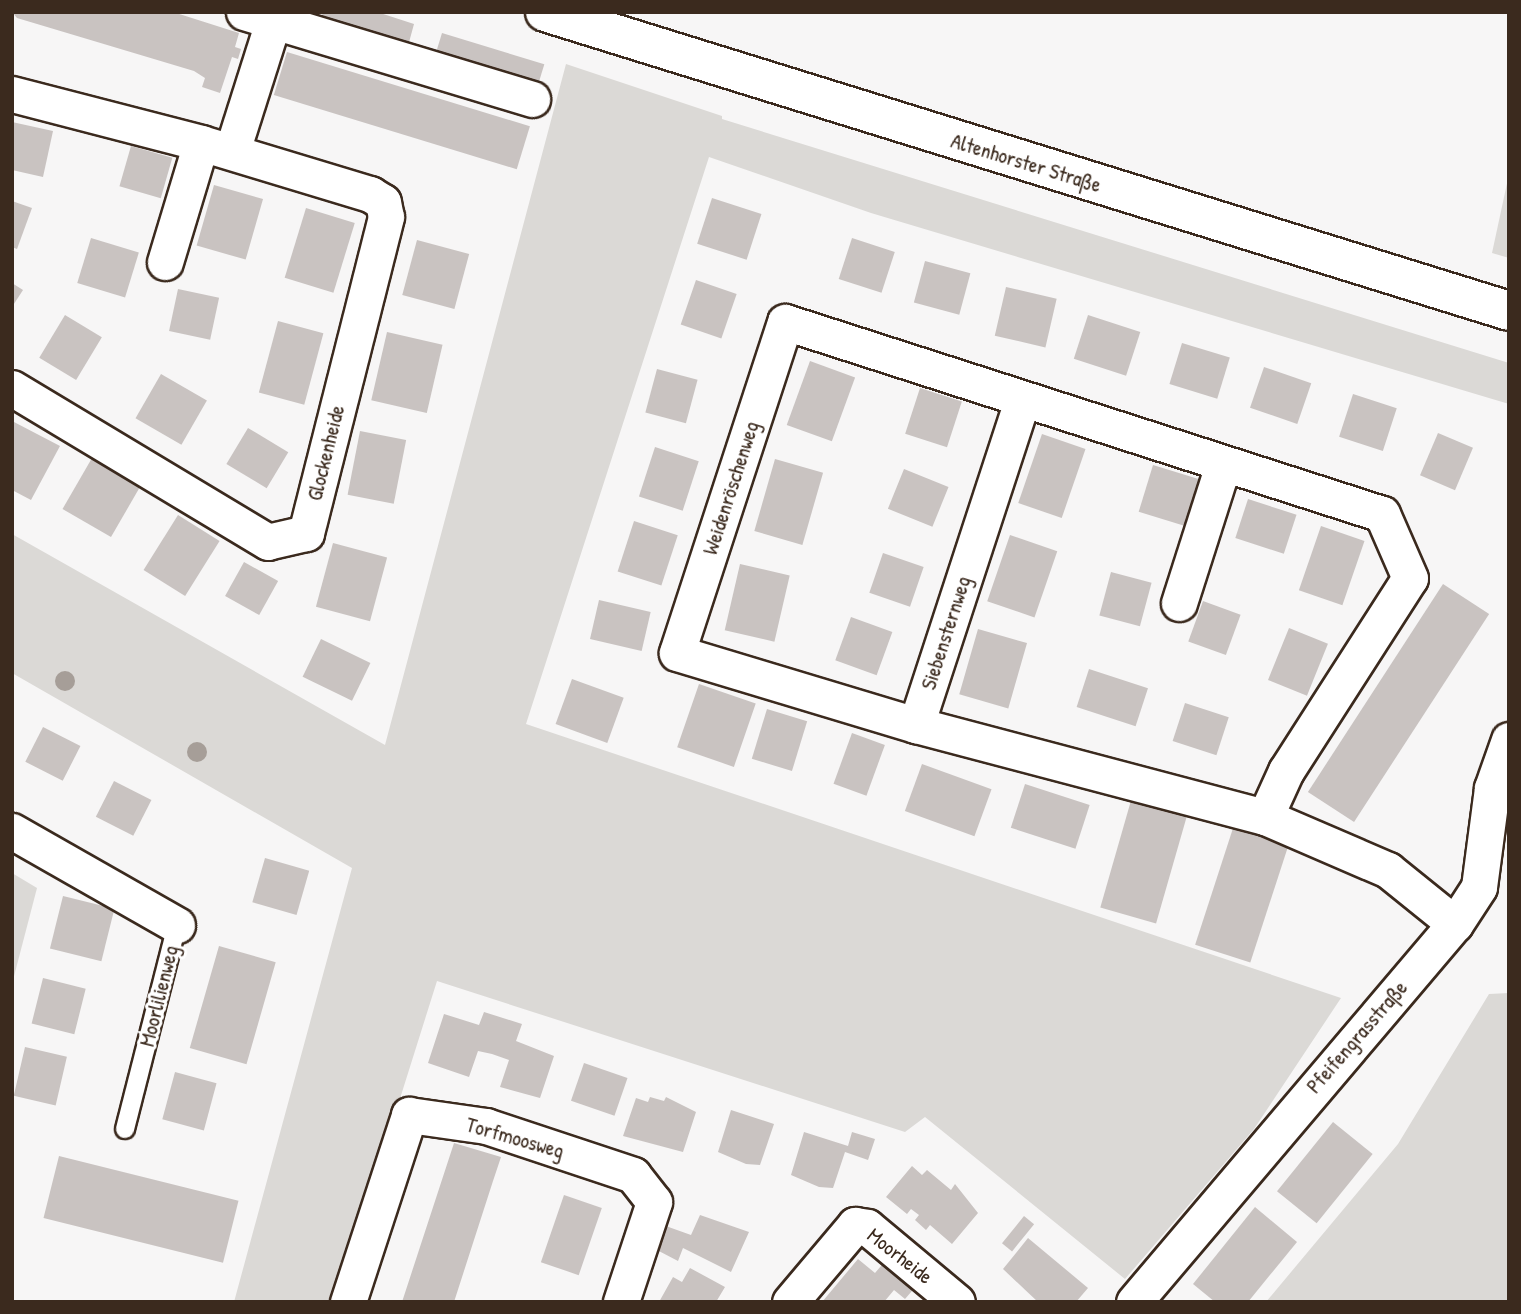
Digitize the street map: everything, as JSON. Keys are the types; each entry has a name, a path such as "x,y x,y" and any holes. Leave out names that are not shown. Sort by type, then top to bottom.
{"street":[{"name":"Altenhorster Straße","path":"545,12 1509,311"},
{"path":"165,262 217,147 258,17 532,99"},
{"name":"Glockenheide","path":"12,94 217,147 370,194 383,202 386,217 306,533 268,542 12,388"},
{"name":"Weidenröschenweg","path":"916,725 677,653 785,322 1022,400"},
{"path":"1022,400 1382,514 1410,578 1286,771 1265,817"},
{"name":"Siebensternweg","path":"916,725 1022,400"},
{"path":"1179,603 1223,465"},
{"path":"916,725 1265,817 1379,865 1455,924"},
{"name":"Pfeifengrasstraße","path":"1134,1302 1455,924 1479,887 1492,788 1509,740"},
{"name":"Moorlilienweg","path":"12,831 177,925"},
{"name":"Torfmoosweg","path":"348,1302 409,1115 486,1126 633,1175 654,1202 621,1302"},
{"name":"Moorheide","path":"790,1302 855,1225 867,1227 957,1302"}],"lane":[{"name":"Moorlilienweg","path":"125,1129 177,925"}],"shaded area":[{"path":"566,64 722,116 722,119 1509,363 1509,404 871,213 709,157 526,724 1341,998 1254,1129 1125,1279 925,1117 905,1132 437,981 336,1302 234,1302 352,868 12,673 12,534 385,745"},
{"path":"1509,174 1509,258 1492,253"},
{"path":"12,873 37,888 12,984"},
{"path":"1509,993 1509,1302 1266,1302 1398,1144 1489,994"}],"building":[{"path":"12,12 173,12 239,33 235,47 241,49 238,59 232,57 220,93 202,87 205,78 194,71 17,18"},
{"path":"323,12 377,12 414,24 408,46 321,19"},
{"path":"442,33 544,64 538,86 435,55"},
{"path":"287,52 530,126 517,169 274,95"},
{"path":"12,122 53,131 43,177 12,170"},
{"path":"131,146 172,158 161,198 119,186"},
{"path":"214,185 263,199 246,260 197,246"},
{"path":"712,198 761,214 747,260 697,244"},
{"path":"12,201 32,208 17,249 12,247"},
{"path":"306,208 355,223 333,293 285,278"},
{"path":"91,238 139,253 125,298 77,283"},
{"path":"852,238 895,252 882,293 839,279"},
{"path":"417,240 469,254 454,309 402,295"},
{"path":"925,261 970,273 959,315 914,303"},
{"path":"696,280 737,294 721,338 681,324"},
{"path":"12,283 23,290 12,307"},
{"path":"1006,287 1057,299 1045,347 995,336"},
{"path":"178,289 219,298 210,340 169,331"},
{"path":"65,315 102,337 76,380 39,358"},
{"path":"1088,315 1140,332 1126,376 1074,359"},
{"path":"278,321 323,333 304,405 259,392"},
{"path":"387,332 443,345 427,413 371,400"},
{"path":"1182,343 1230,358 1217,399 1169,384"},
{"path":"810,361 855,377 832,441 787,425"},
{"path":"1264,367 1311,383 1297,424 1250,408"},
{"path":"657,369 698,380 686,423 645,412"},
{"path":"161,374 207,400 181,445 136,418"},
{"path":"920,388 962,402 947,447 905,434"},
{"path":"1353,394 1397,408 1383,451 1339,437"},
{"path":"14,422 60,446 31,500 12,490"},
{"path":"248,428 288,452 267,488 226,464"},
{"path":"360,431 406,440 394,504 348,495"},
{"path":"1438,433 1473,448 1455,490 1420,475"},
{"path":"1042,434 1085,449 1062,518 1018,503"},
{"path":"655,447 699,461 683,511 639,496"},
{"path":"92,458 140,486 111,537 63,509"},
{"path":"775,459 823,473 802,545 754,531"},
{"path":"1153,465 1202,480 1187,527 1139,512"},
{"path":"904,469 949,487 932,527 888,509"},
{"path":"1248,499 1297,515 1284,554 1235,538"},
{"path":"178,515 220,541 185,596 144,570"},
{"path":"634,521 678,535 661,586 618,571"},
{"path":"1321,526 1364,541 1342,605 1299,590"},
{"path":"1010,535 1057,551 1034,617 987,601"},
{"path":"333,543 387,557 370,621 316,607"},
{"path":"883,553 924,567 910,607 869,593"},
{"path":"244,562 278,581 259,615 225,596"},
{"path":"740,564 790,575 774,642 725,630"},
{"path":"1111,572 1152,583 1140,626 1099,615"},
{"path":"1443,584 1489,614 1354,822 1308,792"},
{"path":"599,600 651,612 642,651 590,639"},
{"path":"1203,601 1241,615 1226,655 1188,641"},
{"path":"851,617 892,632 877,675 835,660"},
{"path":"1289,628 1328,644 1307,696 1268,680"},
{"path":"978,629 1027,643 1008,708 959,694"},
{"path":"321,639 370,663 352,701 303,677"},
{"path":"1089,669 1148,688 1136,726 1077,707"},
{"path":"572,679 624,698 607,743 556,724"},
{"path":"699,684 756,704 734,767 677,747"},
{"path":"1185,703 1229,717 1216,755 1173,741"},
{"path":"767,709 807,721 792,771 752,759"},
{"path":"43,727 80,746 63,781 25,762"},
{"path":"852,733 885,745 866,796 834,784"},
{"path":"922,764 992,789 974,836 905,811"},
{"path":"114,781 151,800 133,836 96,817"},
{"path":"1025,784 1090,805 1075,849 1011,828"},
{"path":"1132,797 1188,813 1156,924 1100,908"},
{"path":"1235,822 1290,840 1250,963 1195,945"},
{"path":"265,858 309,871 297,915 252,902"},
{"path":"63,896 114,909 101,961 50,948"},
{"path":"219,946 276,962 246,1064 190,1048"},
{"path":"43,978 86,989 74,1034 32,1024"},
{"path":"484,1012 522,1024 516,1041 554,1056 540,1098 500,1087 509,1060 492,1054 478,1051 469,1077 428,1063 444,1014 479,1025"},
{"path":"25,1047 67,1057 56,1105 14,1096"},
{"path":"584,1063 627,1078 614,1116 571,1101"},
{"path":"175,1072 217,1083 204,1130 162,1119"},
{"path":"650,1097 664,1101 666,1097 696,1112 683,1152 623,1136 636,1098 648,1102"},
{"path":"731,1110 774,1124 760,1165 746,1164 718,1152"},
{"path":"1333,1122 1373,1154 1317,1223 1277,1191"},
{"path":"804,1132 848,1146 852,1132 875,1139 868,1160 845,1152 833,1188 819,1187 791,1175"},
{"path":"454,1143 501,1157 454,1302 402,1302"},
{"path":"59,1156 239,1201 223,1263 44,1218"},
{"path":"912,1166 922,1175 927,1170 951,1190 955,1184 978,1213 952,1244 930,1225 926,1230 915,1220 919,1215 911,1209 907,1214 886,1197"},
{"path":"564,1195 602,1208 579,1275 541,1262"},
{"path":"1255,1207 1297,1242 1248,1302 1215,1302 1193,1284"},
{"path":"700,1215 749,1232 731,1272 683,1248 678,1261 655,1249 663,1225 691,1235"},
{"path":"1024,1216 1034,1224 1012,1251 1002,1243"},
{"path":"1028,1238 1088,1288 1076,1302 1038,1302 1003,1269"},
{"path":"858,1259 875,1273 887,1259 918,1284 905,1299 894,1290 884,1302 822,1302"},
{"path":"690,1268 725,1287 716,1302 659,1302 673,1277 682,1282"}]}
